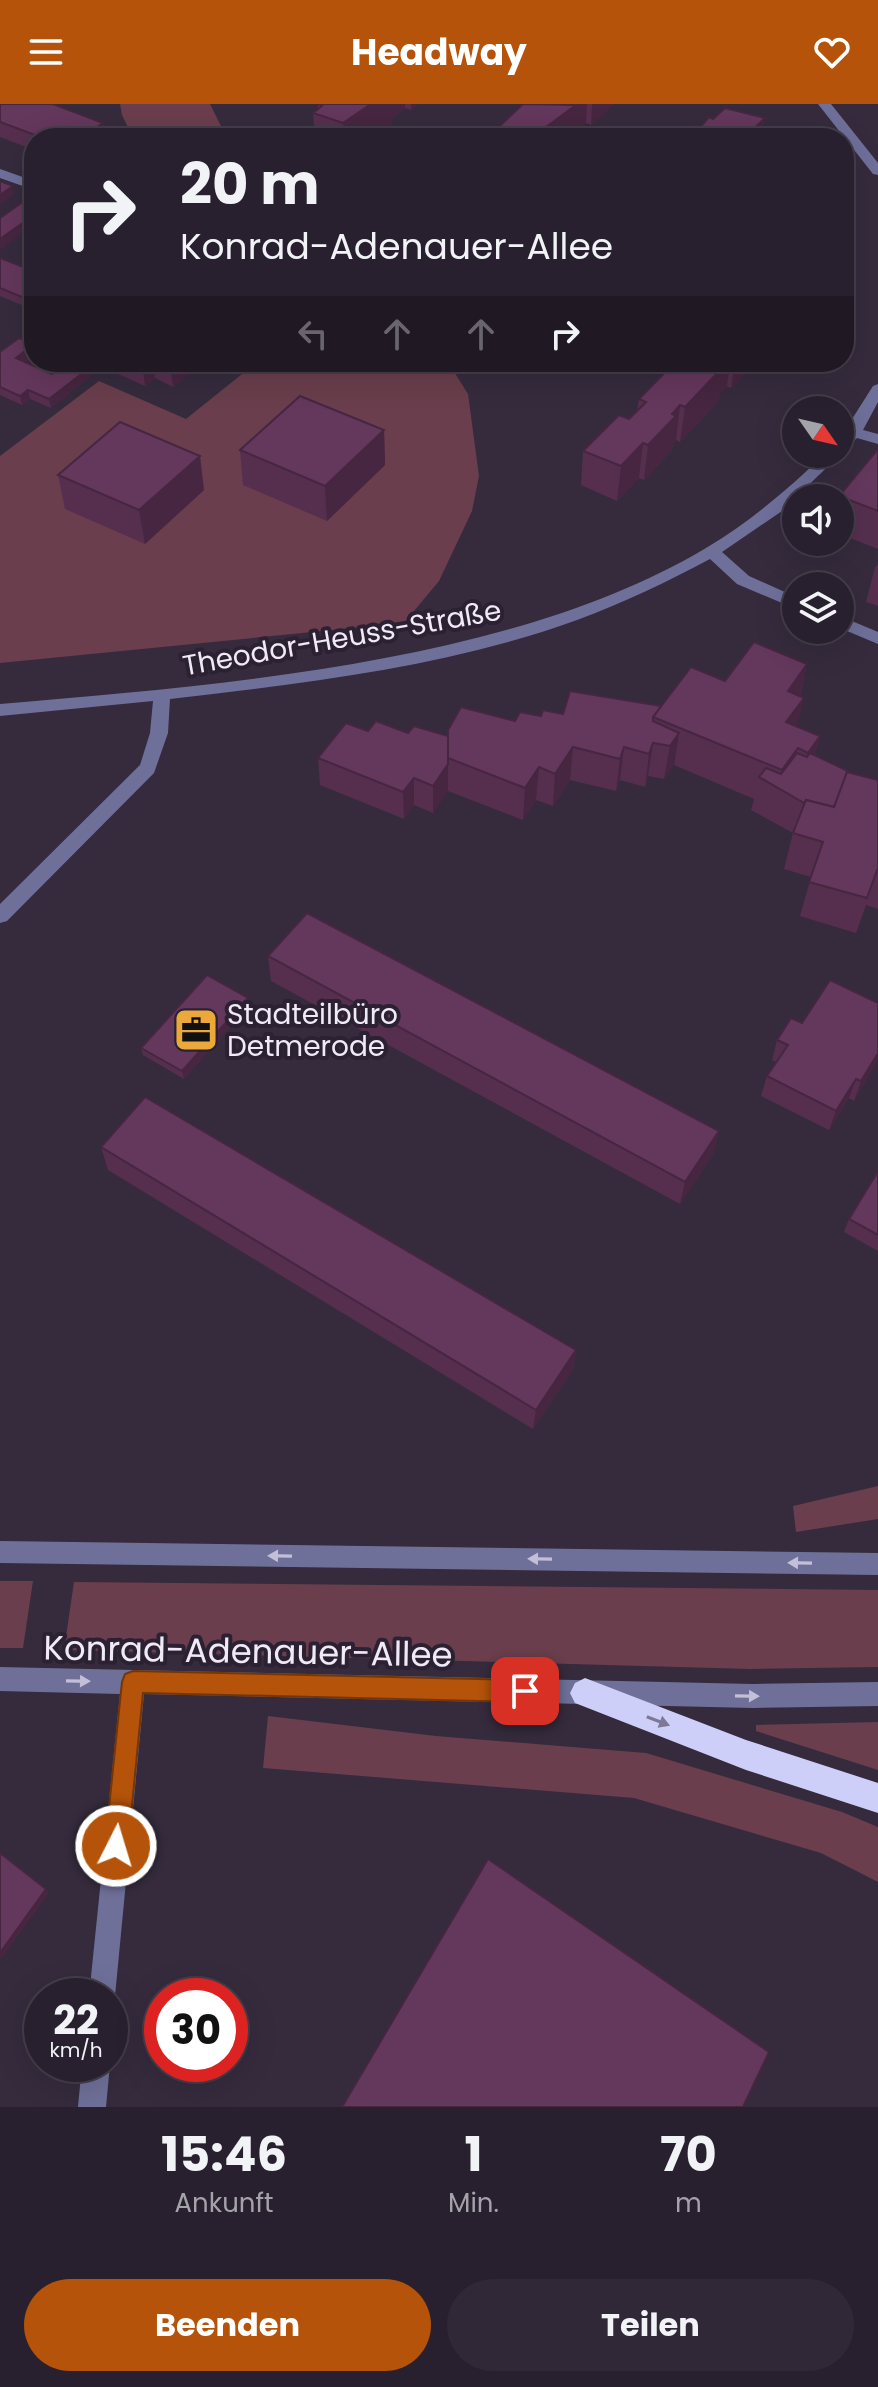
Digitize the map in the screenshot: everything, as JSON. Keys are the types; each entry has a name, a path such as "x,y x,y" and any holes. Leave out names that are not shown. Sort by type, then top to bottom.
{"highway":[{"path":"585,1693 746,1755 878,1798"}],"street":[{"path":"824,104 843,128"},
{"path":"854,141 878,171"},
{"path":"0,173 24,182"},
{"path":"878,389 854,432 878,439"},
{"name":"Theodor-Heuss-Straße","path":"0,710 162,695 335,672 519,634 613,600 712,552 751,529 806,485 821,468"},
{"path":"712,552 743,580 782,597"},
{"path":"854,628 878,638"},
{"path":"0,916 148,768 159,733 162,695"},
{"path":"0,1552 878,1564"},
{"name":"Konrad-Adenauer-Allee","path":"0,1679 753,1696 878,1694"},
{"path":"104,1978 133,1682"},
{"path":"92,2107 94,2082"}],"shaded area":[{"path":"120,104 210,104 222,128 128,128"},
{"path":"245,372 454,372 468,394 479,476 472,511 439,581 404,623 0,663 0,456 99,381 186,419"},
{"path":"878,1486 878,1519 796,1532 793,1506"},
{"path":"0,1581 33,1581 23,1648 0,1648"},
{"path":"74,1582 878,1590 878,1667 750,1669 64,1650"},
{"path":"268,1716 436,1736 646,1753 842,1812 878,1827 878,1882 821,1853 634,1798 263,1768"},
{"path":"878,1722 878,1770 756,1731 756,1725"}],"building":[{"path":"0,104 53,104 103,123 96,128 24,128 24,131 0,122"},
{"path":"318,104 371,104 343,123 313,113 322,106"},
{"path":"523,104 576,105 545,128 498,128"},
{"path":"725,108 765,118 754,128 700,128 709,117 713,119"},
{"path":"0,181 13,186 0,195"},
{"path":"24,201 24,222 0,239 0,218"},
{"path":"0,258 24,267 24,298 0,288"},
{"path":"19,338 24,340 24,352 16,358 24,362 24,372 84,372 49,399 28,390 20,396 0,387 0,351"},
{"path":"665,372 718,372 685,407 680,405 672,414 676,416 648,445 643,443 621,466 583,451 619,415 629,419 646,402 639,399"},
{"path":"300,396 384,430 325,486 240,450"},
{"path":"120,422 200,456 139,510 58,475"},
{"path":"878,449 878,511 854,502 854,484 849,484"},
{"path":"754,642 807,664 788,691 804,698 786,722 820,736 808,753 798,748 782,770 653,717 691,667 725,681"},
{"path":"570,691 661,706 653,721 679,733 670,746 653,743 649,754 624,747 620,759 573,747 555,774 539,767 525,788 448,758 448,730 461,707 515,721 520,712 541,716 543,710 563,714"},
{"path":"376,721 408,733 414,726 448,736 448,764 433,786 414,778 403,792 318,758 346,723 368,731"},
{"path":"797,753 807,757 810,753 848,771 834,807 806,800 804,803 759,777 766,768 781,774"},
{"path":"847,772 878,780 878,870 867,898 809,882 823,842 793,833 806,800 834,807"},
{"path":"307,913 719,1131 685,1182 268,956"},
{"name":"Stadteilbüro Detmerode","path":"207,975 248,998 182,1071 141,1048"},
{"path":"830,980 878,1003 878,1053 861,1081 856,1079 836,1111 767,1076 788,1045 777,1040 791,1018 802,1023"},
{"path":"145,1097 576,1350 536,1410 101,1147"},
{"path":"878,1171 878,1235 849,1219"},
{"path":"0,1853 46,1889 0,1953"},
{"path":"488,1859 769,2052 743,2107 342,2107"}],"place":[{"name":"Stadteilbüro Detmerode","path":"196,1030"}],"route":[{"path":"116,1846 133,1682 525,1691"}]}
